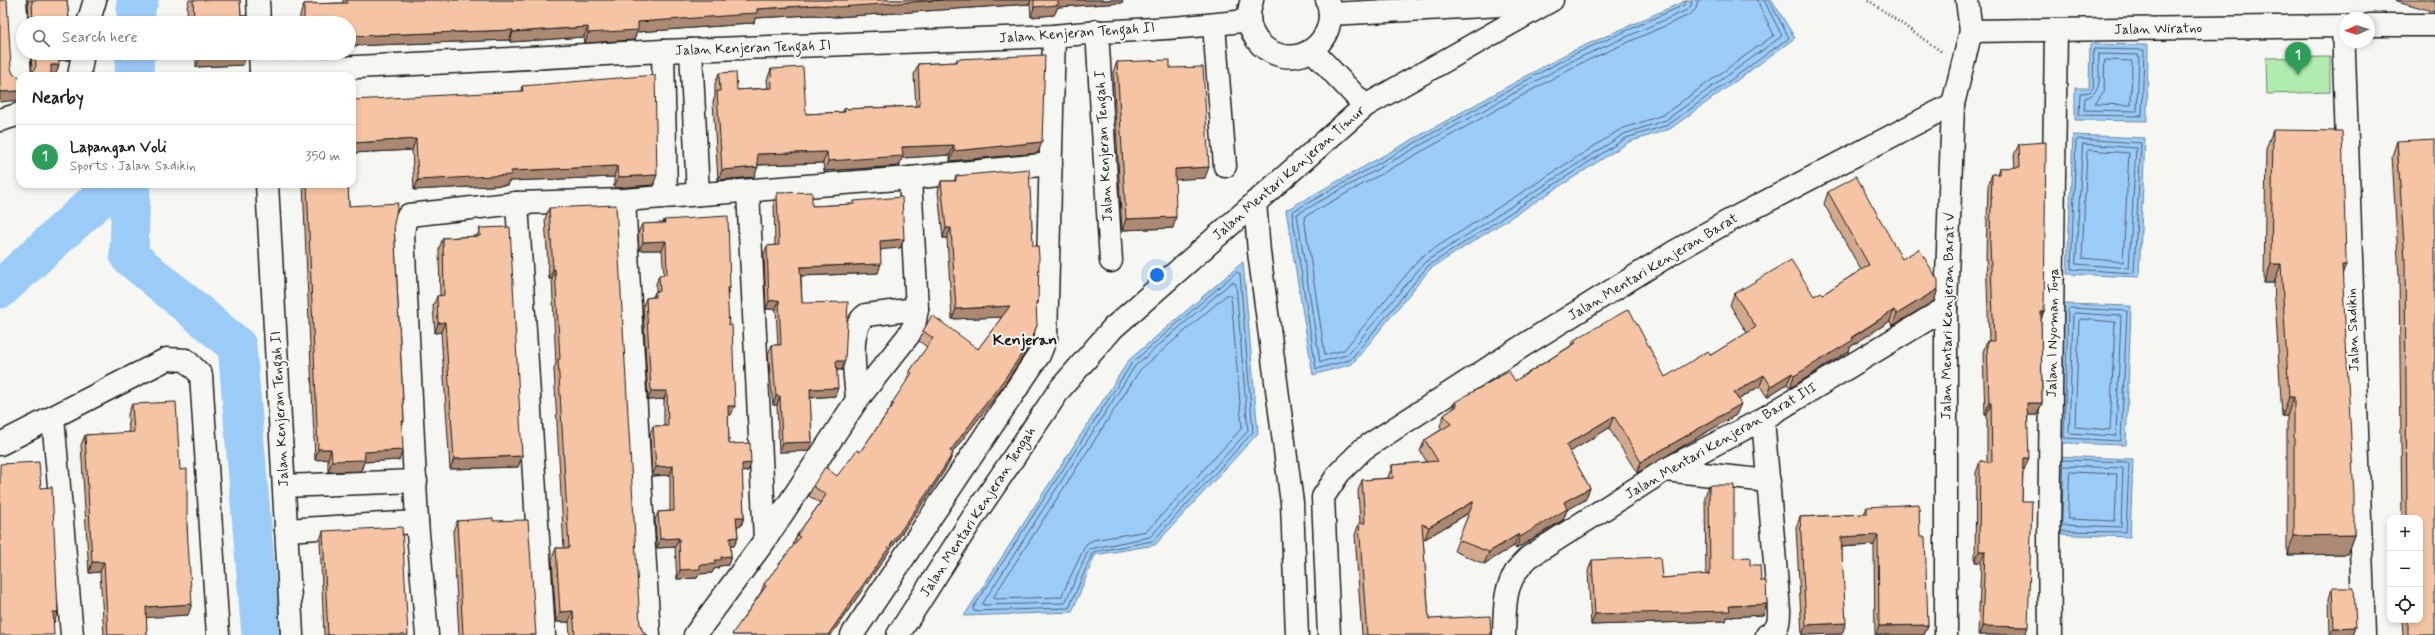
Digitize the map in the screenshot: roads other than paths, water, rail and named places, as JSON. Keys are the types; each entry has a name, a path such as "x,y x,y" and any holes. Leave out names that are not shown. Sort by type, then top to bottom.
{"street":[{"path":"15,0 16,16"},
{"path":"90,16 95,0"},
{"path":"258,0 259,16"},
{"name":"Jalan Mentari Kenjeran Barat V","path":"1946,635 1946,308 1954,104 1971,31 1967,0"},
{"path":"1250,10 1252,34 1260,45 1272,53 1285,56 1299,56 1312,50 1322,40 1328,28 1328,7 1549,1"},
{"name":"Jalan Mentari Kenjeran Timur","path":"1060,389 1113,328 1365,106 1549,1"},
{"name":"Jalan Kenjeran Tengah II","path":"261,67 1054,36 1097,31 1214,25 1250,10"},
{"path":"1214,25 1225,166"},
{"path":"2375,26 2435,25"},
{"name":"Jalan Wiratno","path":"1971,31 2339,26"},
{"name":"Jalan I Nyoman Toya","path":"2050,635 2049,537 2056,30"},
{"name":"Jalan Kenjeran Tengah I","path":"1097,31 1111,261"},
{"path":"852,635 1039,355 1046,338 1048,321 1054,36"},
{"name":"Jalan Sadikin","path":"2345,48 2364,635"},
{"path":"691,50 698,194"},
{"path":"1312,50 1365,106"},
{"path":"663,51 666,196"},
{"path":"19,60 20,72"},
{"path":"80,72 82,60"},
{"name":"Jalan Mentari Kenjeran Barat","path":"1323,497 1339,473 1363,449 1521,347 1693,241 1954,104"},
{"path":"0,120 16,115"},
{"path":"427,635 417,522 403,234 405,220 409,215 517,203 624,200 748,191 910,178 1051,164"},
{"path":"695,635 765,540 857,400 908,336 914,326 917,309 910,178"},
{"name":"Jalan Kenjeran Tengah II","path":"267,188 292,635"},
{"path":"748,191 765,540"},
{"path":"624,200 649,635"},
{"path":"1255,202 1259,252 1292,503 1297,635"},
{"path":"517,203 544,635"},
{"name":"Jalan Mentari Kenjeran Barat III","path":"1504,635 1504,606 1508,588 1512,576 1521,564 1665,470 1763,419 1946,308"},
{"path":"857,400 854,341 855,328 860,318 866,315 917,309"},
{"path":"0,444 168,359 186,360 200,375 218,635"},
{"name":"Jalan Mentari Kenjeran Tengah","path":"898,635 974,516 1060,389"},
{"path":"53,418 72,635"},
{"path":"1763,419 1779,623 1773,632 1767,635"},
{"path":"1665,470 1769,481"},
{"path":"284,486 416,481"},
{"path":"1292,503 1323,497 1329,635"},
{"path":"286,530 417,522"}],"water":[{"path":"1687,0 1772,0 1795,38 1670,129 1629,142 1430,269 1352,364 1313,375 1286,210 1568,53"},
{"path":"2090,44 2148,45 2147,121 2075,120 2075,88 2089,88"},
{"path":"2073,135 2145,138 2139,277 2067,274"},
{"path":"1243,262 1258,433 1155,545 1095,555 1072,612 964,616 1129,360"},
{"path":"2064,304 2131,306 2126,445 2060,443"},
{"path":"2055,456 2133,459 2130,537 2052,534"}],"waterway":[{"path":"136,16 136,3 139,0"},
{"path":"134,72 135,60"},
{"path":"0,289 111,188"},
{"path":"131,188 129,256 237,346 261,635"}],"place":[{"name":"Lapangan Voli","path":"2298,75"}],"district":[{"name":"Kenjeran","path":"1025,340"}]}
